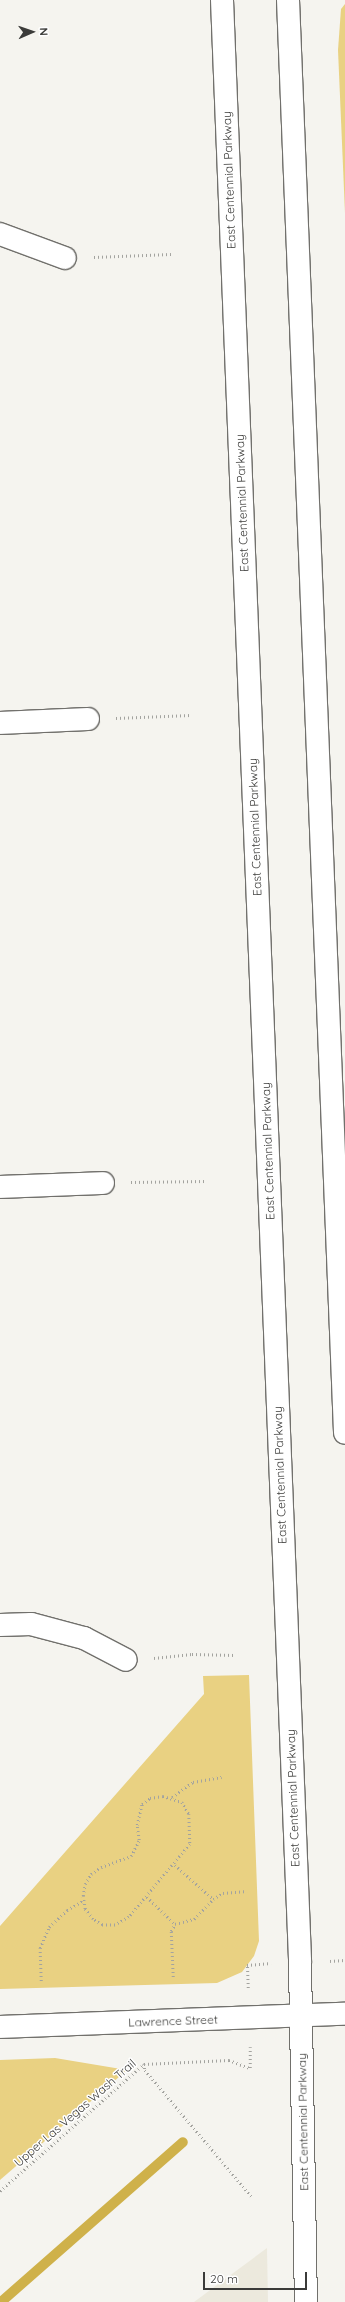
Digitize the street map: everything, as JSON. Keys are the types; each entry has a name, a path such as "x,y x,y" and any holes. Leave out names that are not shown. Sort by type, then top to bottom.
{"main road":[{"name":"East Centennial Parkway","path":"222,0 300,1962 306,2302"},
{"path":"288,0 345,1433"},
{"path":"0,234 64,258"},
{"path":"0,723 88,719"},
{"path":"0,1187 103,1183"},
{"path":"0,1625 31,1624 84,1638 126,1660"},
{"name":"Lawrence Street","path":"0,2027 345,2014"}],"path":[{"path":"64,258 171,254"},
{"path":"88,719 191,715"},
{"path":"103,1183 206,1181"},
{"path":"126,1660 192,1654 235,1655"},
{"path":"172,1797 193,1782 222,1777"},
{"path":"172,1797 182,1802 189,1814 191,1831 190,1844 175,1865 129,1916 115,1925 102,1925 93,1919 85,1909 85,1884 91,1874 131,1856 137,1847 138,1819 142,1804 150,1798 172,1797"},
{"path":"175,1865 213,1899"},
{"path":"146,1897 175,1924 187,1923 194,1919 213,1899 223,1893 247,1891"},
{"path":"41,1981 40,1948 48,1927 67,1910 84,1900"},
{"path":"173,1977 171,1931 175,1924"},
{"name":"Upper Las Vegas Wash Trail","path":"0,2191 144,2064 229,2060 250,2068 247,1965 345,1960"},
{"path":"144,2064 145,2070 251,2196"}],"shaded area":[{"path":"345,4 345,213 338,50 341,9"},
{"path":"249,1675 259,1941 254,1956 242,1972 217,1983 0,1989 0,1926 204,1694 203,1676"},
{"path":"55,2058 127,2070 0,2180 0,2060"},
{"path":"267,2248 268,2302 194,2302"}],"waterway":[{"path":"1,2302 183,2142"}]}
